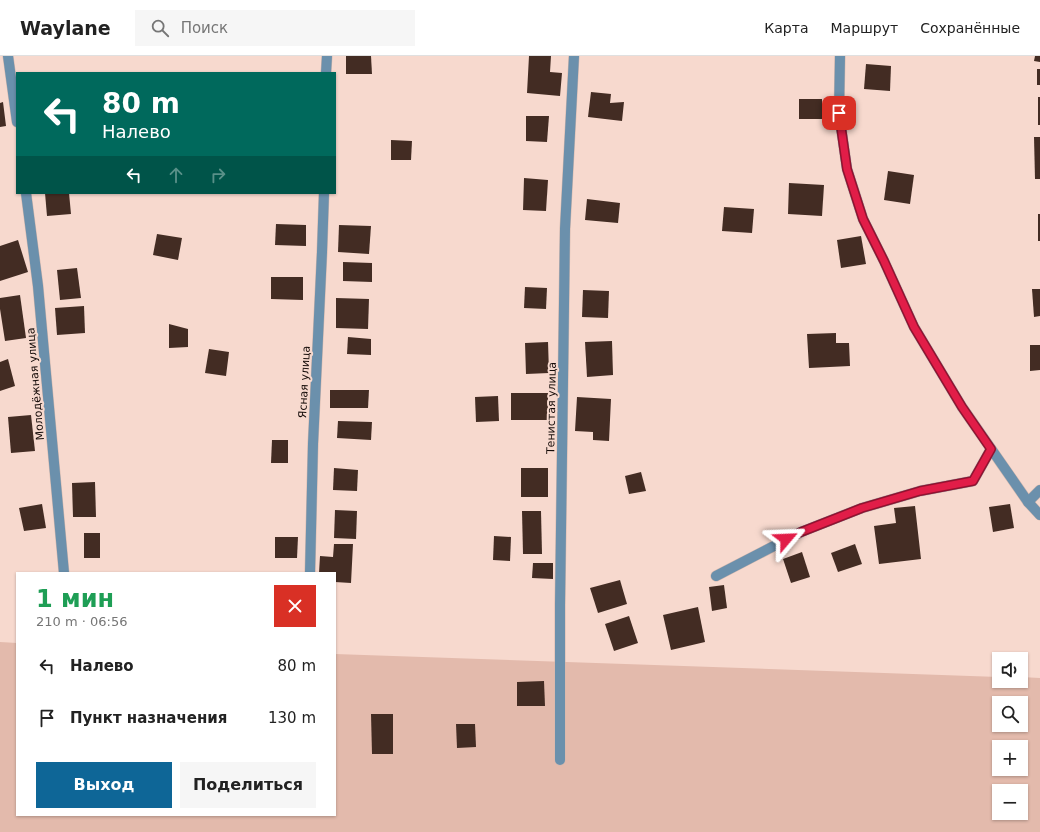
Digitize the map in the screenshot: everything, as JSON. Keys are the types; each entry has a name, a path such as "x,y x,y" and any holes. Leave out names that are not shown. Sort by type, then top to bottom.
{"street":[{"path":"8,56 16,115"},
{"path":"326,72 327,56"},
{"name":"Тенистая улица","path":"560,760 560,605 565,237 574,56"},
{"path":"840,56 839,113 847,169 863,219 914,327 962,407 1028,502 1040,515"},
{"name":"Молодёжная улица","path":"26,194 38,286 64,572"},
{"name":"Ясная улица","path":"310,572 313,444 324,194"},
{"path":"716,576 801,532 862,508 920,491 973,481 991,449"},
{"path":"1028,502 1040,490"}],"shaded area":[{"path":"0,642 16,643 16,816 336,816 336,654 992,677 992,688 1028,688 1028,677 1040,678 1040,832 0,832"}],"building":[{"path":"346,56 371,56 372,74 346,74"},
{"path":"529,56 551,56 550,72 562,73 560,96 527,93"},
{"path":"1035,56 1040,56 1040,62 1034,61"},
{"path":"866,64 891,66 890,91 864,89"},
{"path":"1037,69 1040,69 1040,85 1037,85"},
{"path":"591,92 611,94 610,103 624,102 622,121 588,117"},
{"path":"1038,97 1040,97 1040,125 1038,125"},
{"path":"799,99 822,99 822,119 799,119"},
{"path":"3,102 6,126 0,127 0,103"},
{"path":"526,116 549,116 547,142 526,141"},
{"path":"1034,137 1040,137 1040,179 1035,179"},
{"path":"391,140 412,141 411,160 391,160"},
{"path":"888,171 914,175 910,204 884,200"},
{"path":"524,178 548,180 546,211 523,210"},
{"path":"789,183 824,185 822,216 788,214"},
{"path":"45,194 69,194 71,214 47,216"},
{"path":"587,199 620,203 618,223 585,220"},
{"path":"724,207 754,209 752,233 722,231"},
{"path":"1038,214 1040,214 1040,241 1038,241"},
{"path":"276,224 306,225 306,246 275,245"},
{"path":"339,225 371,226 369,254 338,252"},
{"path":"157,234 182,238 178,260 153,255"},
{"path":"861,236 866,264 841,268 837,240"},
{"path":"18,240 28,272 0,281 0,246"},
{"path":"343,262 372,263 372,282 343,281"},
{"path":"77,268 81,298 60,300 57,270"},
{"path":"271,277 303,277 303,300 271,299"},
{"path":"525,287 547,288 546,309 524,308"},
{"path":"1032,289 1040,289 1040,316 1034,317"},
{"path":"583,290 609,291 608,318 582,317"},
{"path":"20,295 26,338 5,341 0,309 0,298"},
{"path":"336,298 369,299 368,329 336,328"},
{"path":"84,306 85,333 57,335 55,308"},
{"path":"169,324 188,329 188,347 169,348"},
{"path":"836,333 836,343 849,343 850,366 809,368 807,334"},
{"path":"348,337 371,339 371,355 347,354"},
{"path":"612,341 613,375 587,377 585,342"},
{"path":"548,342 549,373 526,374 525,343"},
{"path":"1030,345 1040,345 1040,370 1030,371"},
{"path":"209,349 229,352 226,376 205,373"},
{"path":"8,359 15,386 0,391 0,362"},
{"path":"330,390 369,390 368,408 330,408"},
{"path":"511,393 548,393 548,420 511,420"},
{"path":"498,396 499,421 476,422 475,397"},
{"path":"577,397 611,399 609,441 593,440 593,432 575,431"},
{"path":"31,415 35,451 11,453 8,417"},
{"path":"338,421 372,422 371,440 337,438"},
{"path":"272,440 288,440 288,463 271,463"},
{"path":"334,468 358,470 357,491 333,490"},
{"path":"521,468 548,468 548,497 521,497"},
{"path":"641,472 646,491 629,494 625,476"},
{"path":"95,482 96,517 73,517 72,483"},
{"path":"42,504 46,528 24,531 19,508"},
{"path":"1010,504 1014,528 993,532 989,507"},
{"path":"915,506 921,559 879,564 874,526 896,523 894,508"},
{"path":"335,510 357,511 356,539 334,538"},
{"path":"522,511 541,511 542,554 523,554"},
{"path":"84,533 100,533 100,558 84,558"},
{"path":"494,536 511,537 510,561 493,560"},
{"path":"275,537 298,537 297,558 275,558"},
{"path":"334,544 353,544 351,583 336,582 336,572 319,572 320,556 333,557"},
{"path":"855,544 862,564 838,572 831,553"},
{"path":"802,552 810,577 791,583 783,559"},
{"path":"533,563 553,563 553,579 532,578"},
{"path":"620,580 627,604 598,613 590,588"},
{"path":"724,585 727,608 712,611 709,587"},
{"path":"698,607 705,642 671,650 663,615"},
{"path":"629,616 638,643 614,651 605,624"},
{"path":"544,681 545,706 517,706 517,682"},
{"path":"371,714 393,714 393,754 372,754"},
{"path":"456,724 475,724 476,747 457,748"}],"route":[{"path":"786,539 862,508 920,491 973,481 991,449 962,407 914,327 863,219 847,169 839,113"}]}
